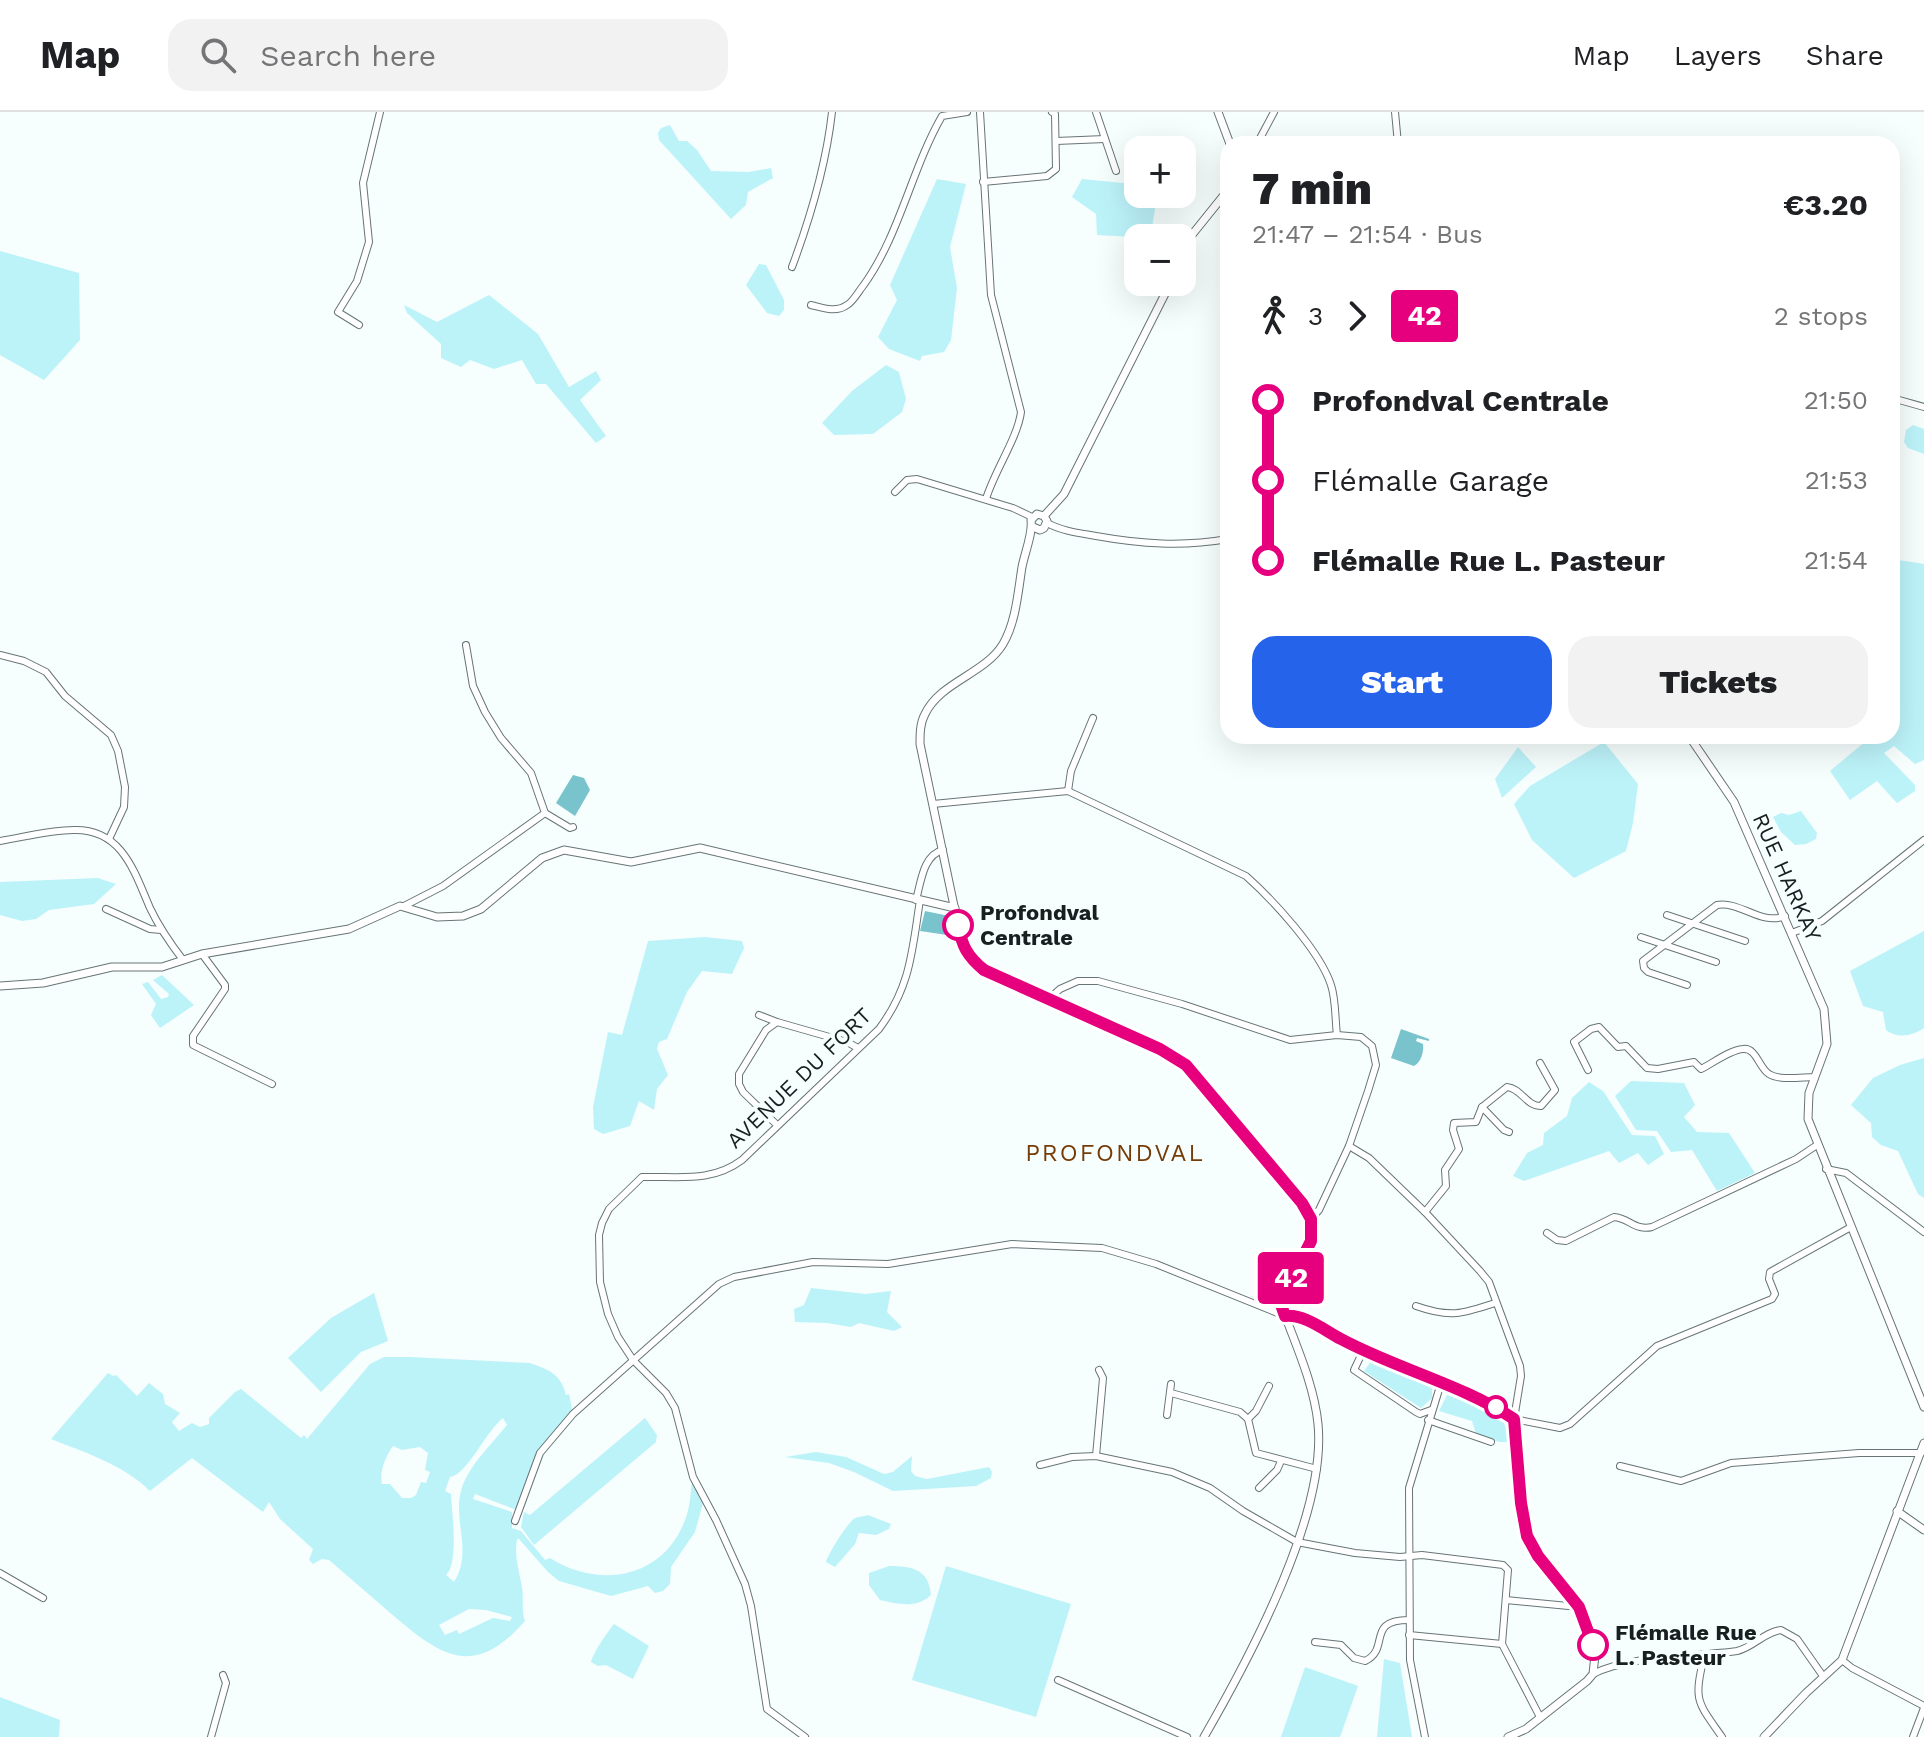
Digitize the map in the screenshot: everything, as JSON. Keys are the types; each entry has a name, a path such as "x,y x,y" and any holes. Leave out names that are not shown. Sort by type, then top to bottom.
{"street":[{"path":"359,325 338,312 357,281 365,257 369,236 363,183 380,112"},
{"path":"792,267 810,219 828,149 832,112"},
{"path":"811,305 834,310 849,305 869,278 889,241 923,154 942,116 967,112"},
{"path":"980,112 991,295 1021,412 986,499"},
{"path":"983,182 1047,176 1056,169 1055,114 1052,112"},
{"path":"1096,112 1116,171"},
{"path":"1218,112 1227,136"},
{"path":"1261,136 1274,112"},
{"path":"1395,112 1396,136"},
{"path":"1056,141 1105,139"},
{"path":"1196,230 1220,200"},
{"path":"1033,527 1040,530 1064,494 1164,296"},
{"path":"1900,400 1924,407"},
{"path":"895,492 904,482 914,479 986,499 1032,517"},
{"path":"1032,517 1037,514 1067,531 1139,544 1169,546 1220,540"},
{"path":"1032,517 1033,527 1026,546 1012,625 1003,645 993,658 939,697 925,712 920,744 962,944 969,958 984,970 1160,1049 1186,1065 1252,1141 1302,1203 1311,1219 1311,1241 1280,1302 1315,1402 1319,1428 1317,1469 1297,1542 1268,1617 1204,1737"},
{"path":"466,645 473,686 479,699 501,738 531,773 545,813 573,827"},
{"path":"0,655 24,661 46,672 65,696 111,735 118,751 125,787 124,807 109,839"},
{"path":"1068,791 1071,771 1093,718"},
{"name":"RUE HARKAY","path":"1694,744 1734,802 1824,1009 1827,1044 1815,1077"},
{"path":"933,804 1068,791 1246,876 1319,960 1332,987 1337,1035"},
{"path":"0,986 43,983 112,967 162,967 202,954 349,929 443,886 545,813"},
{"path":"0,841 72,830 109,839 130,859 161,930 183,960"},
{"path":"1792,933 1822,921 1924,840"},
{"path":"404,906 437,917 463,916 481,909 542,858 564,850 631,862 700,848 955,908"},
{"name":"AVENUE DU FORT","path":"805,1737 768,1712 746,1588 693,1477 675,1408 666,1393 633,1360 608,1314 600,1282 599,1235 609,1209 642,1177 699,1178 728,1170 879,1029 895,1008 906,981 918,900 930,857 943,850"},
{"path":"1687,985 1652,974 1644,968 1644,959 1715,905 1722,904 1771,919 1785,916"},
{"path":"106,909 150,929 161,930"},
{"path":"1667,915 1745,941"},
{"path":"1641,937 1716,962"},
{"path":"202,954 225,989 193,1036 193,1045 272,1084"},
{"path":"1050,998 1060,989 1078,981 1098,981 1182,1004 1290,1040 1337,1035 1361,1037 1372,1046 1376,1065 1349,1146 1319,1210 1311,1219"},
{"path":"759,1015 858,1048"},
{"path":"777,1022 766,1030 739,1074 743,1092 777,1125"},
{"path":"1588,1070 1574,1042 1591,1029 1599,1027 1618,1047 1626,1046 1647,1068 1694,1062 1701,1069 1746,1048 1751,1050 1767,1074 1776,1077 1815,1077 1806,1107 1809,1125 1924,1407"},
{"path":"1425,1212 1446,1186 1445,1170 1459,1149 1453,1125 1458,1122 1474,1123 1482,1107 1509,1086 1534,1105 1541,1106 1555,1090 1540,1063"},
{"path":"1482,1107 1509,1132"},
{"path":"1547,1233 1557,1240 1566,1241 1614,1217 1622,1218 1636,1227 1652,1227 1796,1159 1817,1145"},
{"path":"1349,1146 1369,1158 1425,1212 1489,1282 1521,1376 1514,1419 1527,1536 1538,1556 1579,1607 1595,1655 1593,1674"},
{"path":"1826,1169 1846,1173 1924,1232"},
{"path":"515,1521 546,1443 573,1414 719,1284 734,1277 813,1262 888,1264 993,1246 1075,1245 1102,1248 1136,1257 1285,1316 1295,1315 1363,1351 1492,1404 1514,1419 1560,1428 1570,1424 1657,1346 1772,1299 1775,1294 1769,1279 1770,1272 1851,1227"},
{"path":"1416,1306 1446,1315 1458,1315 1495,1303"},
{"path":"1363,1351 1354,1370 1416,1412 1420,1414 1431,1410"},
{"path":"1096,1456 1103,1378 1099,1370"},
{"path":"1425,1737 1410,1660 1410,1481 1441,1383"},
{"path":"1167,1415 1171,1384"},
{"path":"1248,1419 1255,1414 1269,1386"},
{"path":"1171,1393 1240,1412 1248,1419 1256,1453 1317,1469"},
{"path":"1428,1420 1491,1442"},
{"path":"1764,1737 1842,1660 1924,1443"},
{"path":"1620,1466 1681,1481 1731,1463 1859,1453 1921,1453"},
{"path":"1040,1465 1072,1457 1096,1456 1172,1472 1206,1486 1297,1542 1355,1553 1422,1555 1503,1565 1508,1570 1502,1644 1540,1717"},
{"path":"1259,1488 1277,1470 1281,1461"},
{"path":"1897,1511 1924,1530"},
{"path":"0,1573 43,1598"},
{"path":"1506,1600 1579,1607"},
{"path":"1315,1642 1341,1645 1357,1660 1365,1661 1374,1654 1387,1624 1409,1620"},
{"path":"1508,1737 1526,1729 1593,1674 1607,1667 1745,1649 1770,1632 1781,1630 1797,1639 1823,1676"},
{"path":"1409,1635 1502,1644"},
{"path":"1704,1656 1697,1697 1722,1737"},
{"path":"1842,1660 1924,1707 1913,1737"},
{"path":"211,1737 226,1683 223,1675"},
{"path":"1058,1680 1187,1737"}],"shaded area":[{"path":"670,125 679,141 687,141 697,150 711,171 749,172 771,168 773,178 748,192 746,205 731,219 659,140 661,128"},
{"path":"937,179 966,184 950,247 957,288 951,340 944,352 922,356 920,361 889,349 878,337 897,300 890,285"},
{"path":"1082,179 1124,183 1124,208 1155,208 1152,224 1124,224 1124,237 1097,235 1096,214 1072,197"},
{"path":"0,251 79,273 80,340 44,380 0,355"},
{"path":"759,264 766,265 784,300 784,310 779,316 767,313 746,285"},
{"path":"489,295 538,334 569,387 596,371 601,380 580,400 606,436 596,443 546,384 536,384 522,360 494,369 470,360 461,367 441,358 441,344 407,313 404,305 437,322"},
{"path":"886,365 899,372 906,399 902,412 873,434 834,435 822,423 852,391"},
{"path":"1913,425 1924,429 1924,454 1908,448 1904,442 1906,430"},
{"path":"1900,560 1924,564 1924,760 1915,764 1894,746 1884,753 1915,785 1915,791 1897,803 1877,781 1850,800 1830,771 1862,744 1900,744"},
{"path":"1601,744 1606,744 1638,784 1626,851 1574,878 1532,840 1514,804 1530,786"},
{"path":"1518,747 1536,767 1502,798 1495,779"},
{"path":"573,775 584,778 590,790 575,816 556,803"},
{"path":"1801,811 1817,833 1816,839 1795,845 1781,832 1773,817"},
{"path":"98,878 116,884 94,904 49,910 36,919 22,921 0,915 0,882"},
{"path":"925,911 949,916 954,936 920,931"},
{"path":"1924,931 1924,1028 1910,1035 1895,1035 1886,1030 1883,1012 1863,1006 1850,971"},
{"path":"705,937 742,941 744,948 732,974 702,971 687,992 667,1039 659,1042 657,1049 668,1075 657,1089 654,1110 639,1101 630,1126 603,1134 594,1129 593,1107 608,1032 622,1035 648,941"},
{"path":"162,975 194,1005 160,1028 151,1015 156,1004 142,984 148,982 161,999 168,997 169,994 153,980"},
{"path":"1401,1029 1429,1039 1417,1038 1416,1041 1423,1044 1423,1050 1414,1066 1391,1058"},
{"path":"1924,1058 1924,1198 1918,1194 1898,1151 1881,1145 1872,1137 1871,1123 1851,1105 1873,1078"},
{"path":"1631,1081 1684,1083 1695,1105 1684,1117 1697,1132 1729,1133 1755,1173 1717,1191 1692,1150 1671,1152 1657,1131 1636,1130 1615,1096"},
{"path":"1589,1082 1603,1091 1632,1135 1655,1136 1664,1154 1648,1165 1638,1153 1619,1163 1609,1151 1524,1181 1513,1176 1527,1153 1543,1145 1544,1133 1567,1116 1572,1098"},
{"path":"811,1288 866,1294 891,1291 887,1312 902,1327 894,1331 859,1323 851,1327 795,1322 794,1309 804,1305"},
{"path":"374,1293 388,1341 361,1352 321,1392 288,1358 331,1318"},
{"path":"384,1357 530,1363 558,1378 566,1395 569,1394 573,1414 546,1443 519,1511 475,1494 473,1499 512,1512 512,1528 521,1531 545,1560 550,1558 569,1568 608,1575 628,1573 646,1566 662,1555 675,1540 687,1515 693,1477 703,1503 695,1532 671,1567 670,1584 663,1591 655,1593 648,1586 611,1596 559,1581 517,1539 516,1557 525,1621 491,1650 460,1656 429,1643 413,1632 329,1560 322,1559 313,1564 309,1560 313,1549 280,1519 269,1502 263,1512 192,1458 150,1491 116,1467 51,1439 108,1373 116,1375 137,1396 149,1383 163,1394 165,1404 180,1413 172,1422 179,1431 192,1423 200,1427 209,1424 209,1418 241,1389 301,1438 304,1435 307,1439 370,1364","holes":["503,1418 507,1425 474,1465 461,1491 462,1559 454,1582 446,1575 452,1560 454,1537 451,1494 445,1491 450,1477 470,1461","393,1446 402,1450 420,1447 428,1453 425,1470 430,1472 426,1483 421,1482 416,1495 411,1498 402,1498 390,1484 382,1484 381,1474","469,1609 512,1617 510,1621 493,1618 459,1634 457,1630 445,1635 439,1625"]},
{"path":"1372,1360 1432,1385 1432,1398 1421,1408 1364,1371"},
{"path":"1447,1395 1501,1415 1511,1442 1499,1442 1476,1434 1472,1421 1439,1411"},
{"path":"645,1418 657,1435 656,1442 534,1545 521,1527 524,1512 530,1515"},
{"path":"816,1452 846,1457 884,1474 893,1472 912,1456 911,1471 915,1476 927,1479 989,1467 992,1472 991,1478 976,1486 893,1491 829,1463 785,1457"},
{"path":"868,1515 891,1524 889,1529 876,1535 859,1533 855,1544 835,1567 826,1562 852,1521"},
{"path":"889,1566 905,1567 923,1574 931,1595 913,1604 880,1600 869,1585 869,1573"},
{"path":"946,1566 1071,1604 1036,1717 912,1680"},
{"path":"614,1624 649,1646 633,1679 606,1665 598,1666 591,1662"},
{"path":"1384,1659 1400,1663 1412,1737 1377,1737"},
{"path":"1305,1667 1358,1686 1340,1737 1281,1737"},
{"path":"0,1697 60,1720 59,1737 0,1737"}],"bus line":[{"name":"42","path":"958,925 969,958 984,970 1160,1049 1186,1065 1216,1097 1302,1203 1311,1219 1311,1241 1280,1302 1285,1316 1295,1315 1363,1351 1492,1404 1514,1419 1527,1536 1538,1556 1579,1607 1593,1645"}],"place":[{"name":"Profondval Centrale","path":"958,925"},
{"name":"Flémalle Rue L. Pasteur","path":"1593,1645"}],"district":[{"name":"PROFONDVAL","path":"1115,1153"}]}
